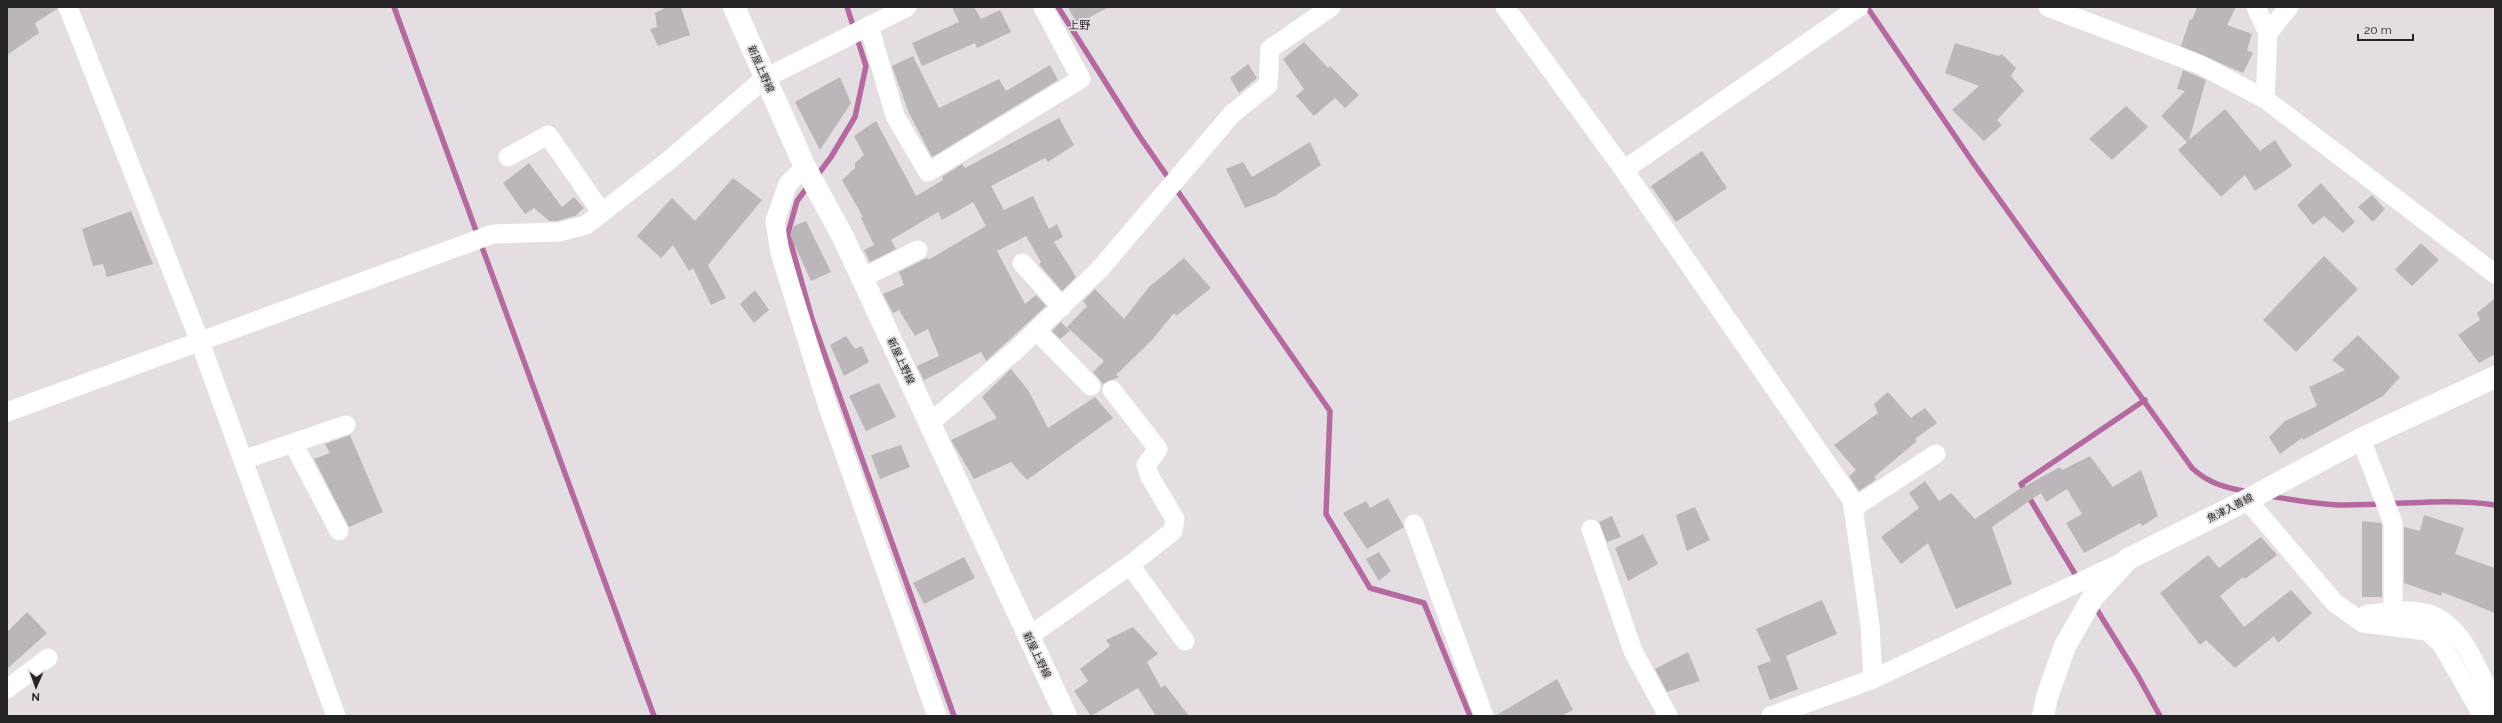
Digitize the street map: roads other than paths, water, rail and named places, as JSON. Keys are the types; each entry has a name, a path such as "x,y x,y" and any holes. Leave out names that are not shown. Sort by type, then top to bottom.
{"main road":[{"name":"新屋上野線","path":"734,7 806,167 862,278 1066,716"},
{"name":"魚津入善線","path":"2043,716 2047,697 2065,646 2093,597 2128,559 2247,500 2361,440 2495,376"}],"street":[{"path":"68,7 200,342 336,716"},
{"path":"7,412 493,234 559,232 586,225 667,162 765,78 906,7"},
{"path":"869,26 895,116 928,172 1081,79 1043,7"},
{"path":"930,423 1037,331 1099,270 1232,114 1268,85 1270,49 1331,7"},
{"path":"1505,7 1624,170 1852,500 1870,625 1873,679"},
{"path":"1624,170 1859,7"},
{"path":"2048,7 2202,65 2265,98 2495,274"},
{"path":"2256,7 2268,33 2265,98"},
{"path":"2268,33 2289,7"},
{"path":"508,157 548,135 602,213"},
{"path":"806,167 788,184 775,221 780,253 827,404 937,716"},
{"path":"862,278 918,250"},
{"path":"1022,263 1062,307"},
{"path":"1037,331 1091,386"},
{"path":"1028,637 1130,565 1173,531 1175,519 1150,477 1146,465 1158,449 1112,390"},
{"path":"243,460 346,425"},
{"path":"2361,440 2393,522 2393,612"},
{"path":"293,443 339,531"},
{"path":"1853,508 1936,454"},
{"path":"2247,500 2335,603 2348,614 2363,623 2427,631 2441,643 2483,716"},
{"path":"1414,524 1484,716"},
{"path":"1591,529 1633,651 1668,716"},
{"path":"1771,716 1873,679 2128,559"},
{"path":"1130,565 1185,641"},
{"path":"2348,614 2420,612 2441,619 2461,638 2495,705"},
{"path":"7,689 48,658"}],"waterway":[{"path":"394,7 654,716"},
{"path":"816,177 831,157 855,117 866,66 847,7"},
{"path":"1058,7 1140,137 1330,411 1326,514 1370,588 1424,603 1470,716"},
{"path":"1867,7 1974,164 2192,468 2212,482 2233,489 2249,492"},
{"path":"809,185 797,201 788,233 812,319 954,716"},
{"path":"2078,579 2021,484 2145,400"},
{"path":"2269,496 2313,503 2339,505 2437,502 2495,505"},
{"path":"2094,605 2138,676 2160,716"}],"district":[{"name":"上野","path":"1079,25"}]}
